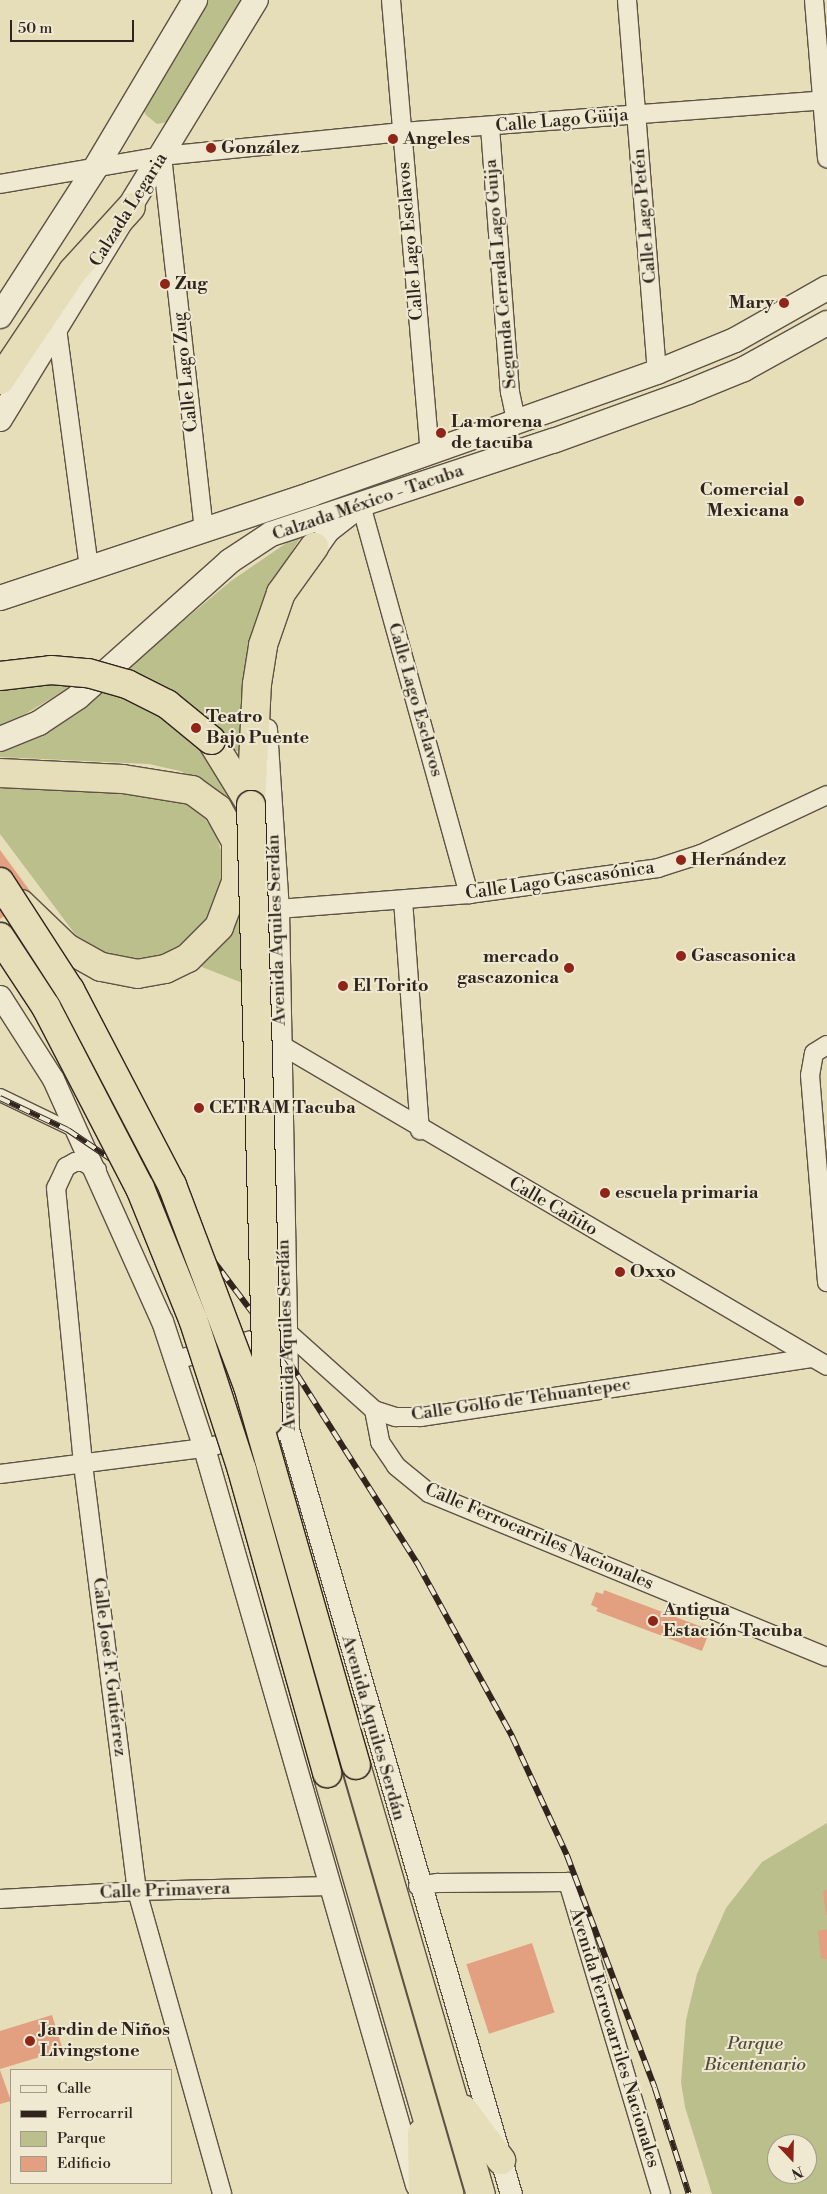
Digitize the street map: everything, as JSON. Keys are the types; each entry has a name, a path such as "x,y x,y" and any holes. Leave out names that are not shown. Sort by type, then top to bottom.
{"highway":[{"path":"0,380 73,271 131,207"},
{"path":"268,1462 251,805 257,684 264,645 282,593 314,547"},
{"path":"0,676 51,670 88,673 127,684 167,704 211,740 251,805"},
{"path":"0,773 96,778 192,790 210,801 226,819 236,841 237,875 227,913 209,939 188,958 165,969 138,974 112,971 68,948 0,881"},
{"name":"Avenida Aquiles Serdán","path":"0,881 70,990 172,1185 221,1308 248,1386 268,1462 481,2194"},
{"path":"0,937 46,1007 140,1188 193,1319 242,1470 449,2194"},
{"path":"452,2093 501,2160"},
{"path":"421,2097 423,2194"}],"main road":[{"path":"0,316 96,167 195,0"},
{"name":"Calzada Legaria","path":"0,419 58,328 256,0"},
{"name":"Calzada México - Tacuba","path":"0,598 430,453 657,372 735,340 827,288"},
{"name":"Calzada México - Tacuba","path":"0,739 38,723 78,697 230,561 271,534 553,442 688,392 744,370 827,323"}],"street":[{"name":"Calle Lago Esclavos","path":"391,0 430,453"},
{"name":"Calle Lago Petén","path":"627,0 657,372"},
{"path":"814,0 825,100 827,158"},
{"name":"Calle Lago Güija","path":"0,184 162,156 401,132 490,127 825,100"},
{"name":"Segunda Cerrada Lago Guija","path":"490,127 510,392 516,421"},
{"name":"Calle Lago Zug","path":"162,156 204,528"},
{"path":"58,328 89,567"},
{"name":"Calle Lago Esclavos","path":"361,505 469,894"},
{"name":"Avenida Aquiles Serdán","path":"361,505 328,531 314,547 278,625 266,698 278,909 288,1429 418,1886 511,2194"},
{"name":"Calle Lago Gascasónica","path":"278,909 469,894 658,868 702,854 827,795"},
{"path":"403,900 420,1130"},
{"path":"0,996 53,1079 80,1134 162,1321 204,1448 419,2194"},
{"name":"Calle Cañito","path":"281,1045 420,1130 827,1366"},
{"path":"827,1045 814,1054 810,1076 827,1282"},
{"path":"0,1095 80,1134"},
{"name":"Calle José F. Gutiérrez","path":"96,1170 82,1162 75,1162 66,1167 56,1188 83,1464 137,1891 222,2194"},
{"path":"174,1360 286,1331"},
{"name":"Calle Golfo de Tehuantepec","path":"286,1331 374,1410 396,1417 421,1417 811,1358"},
{"name":"Calle Ferrocarriles Nacionales","path":"374,1410 380,1442 396,1466 429,1494 827,1657"},
{"path":"0,1474 204,1448 288,1429"},
{"name":"Avenida Ferrocarriles Nacionales","path":"418,1886 568,1882 661,2194"},
{"name":"Calle Primavera","path":"0,1899 137,1891 330,1886"}],"green space":[{"path":"204,0 249,0 168,122 157,124 146,115 140,104"},
{"path":"305,530 268,590 246,751 230,751 218,770 236,818 201,780 180,771 149,764 0,757 0,747 97,693 231,581"},
{"path":"49,685 72,686 0,729 0,690"},
{"path":"0,781 177,795 199,810 215,833 225,862 265,882 268,993 169,954 143,959 116,957 96,949 78,938 0,834"},
{"name":"Parque Bicentenario","path":"827,1823 827,2194 712,2194 685,2107 681,2082 686,2020 697,1974 726,1908 762,1862"}],"building":[{"path":"0,850 33,895 0,919"},
{"name":"Antigua Estación Tacuba","path":"604,1590 710,1630 702,1651 596,1611 598,1608 591,1605 596,1592 603,1594"},
{"path":"827,1890 827,1915 826,1915 823,1891"},
{"path":"827,1929 827,1959 821,1959 818,1931"},
{"path":"532,1943 555,2012 489,2034 466,1964"},
{"name":"Jardin de Niños Livingstone","path":"52,2015 63,2050 0,2069 0,2031"},
{"path":"0,2070 10,2101 0,2104"}],"railway":[{"path":"0,1098 68,1130 130,1172 182,1219 286,1357 419,1566 512,1736 567,1855 655,2088 689,2194"}],"place":[{"name":"Angeles","path":"393,139"},
{"name":"González","path":"211,148"},
{"name":"Zug","path":"165,284"},
{"name":"Mary","path":"784,303"},
{"name":"La morena de tacuba","path":"441,433"},
{"name":"Comercial Mexicana","path":"799,501"},
{"name":"Teatro Bajo Puente","path":"196,728"},
{"name":"Hernández","path":"681,860"},
{"name":"Gascasonica","path":"681,956"},
{"name":"mercado gascazonica","path":"569,968"},
{"name":"El Torito","path":"343,986"},
{"name":"CETRAM Tacuba","path":"199,1108"},
{"name":"escuela primaria","path":"605,1193"},
{"name":"Oxxo","path":"620,1272"},
{"name":"Antigua Estación Tacuba","path":"653,1621"},
{"name":"Jardin de Niños Livingstone","path":"30,2041"}]}
